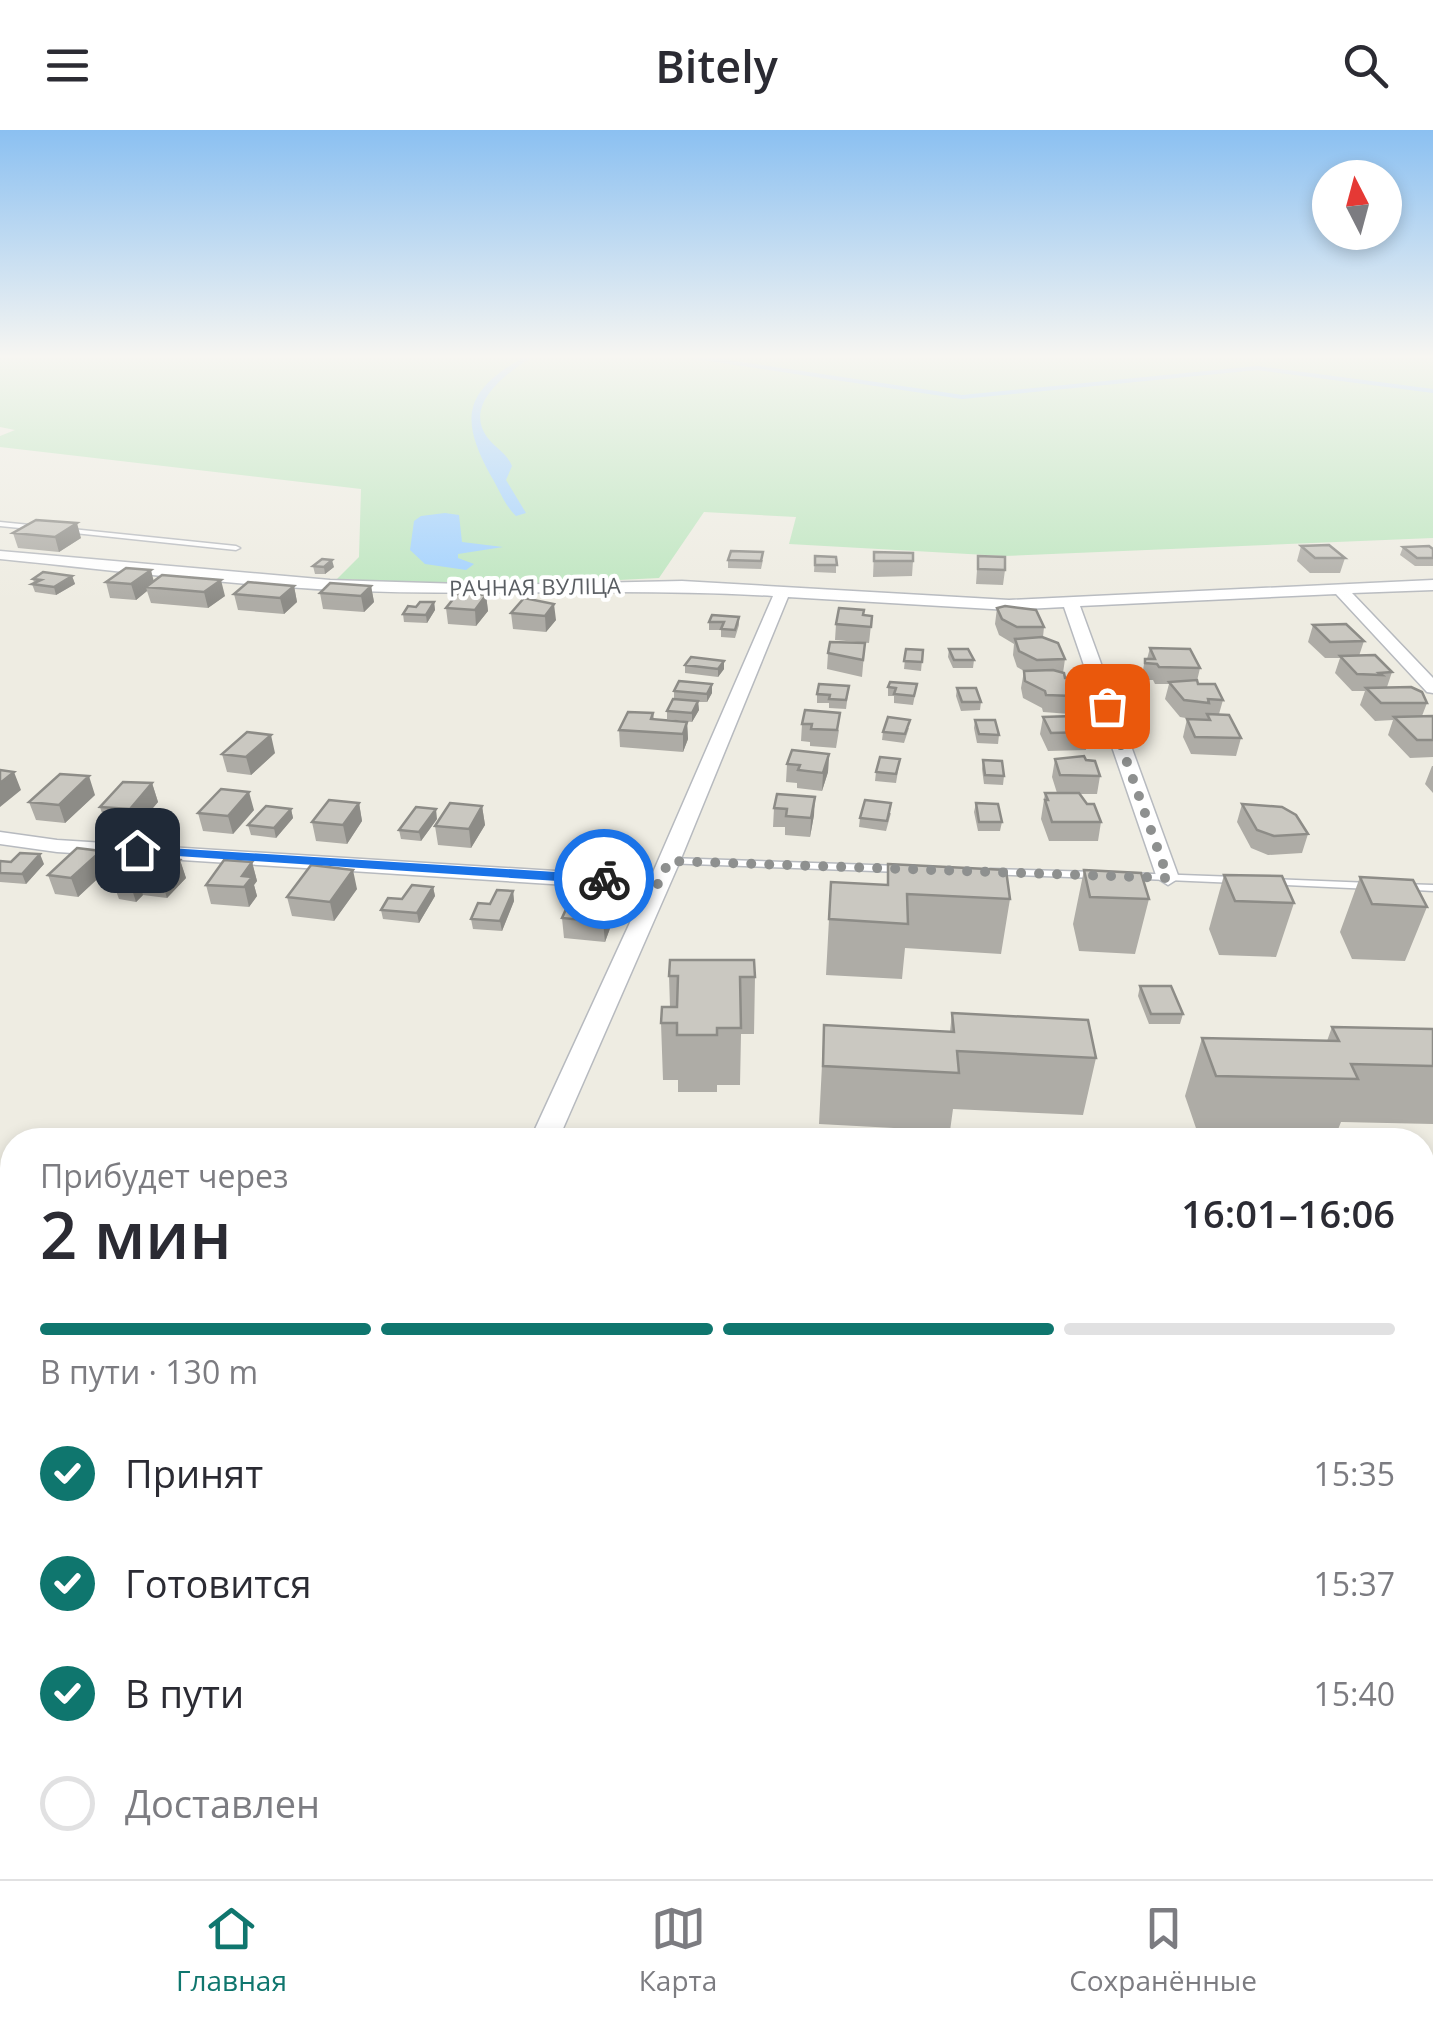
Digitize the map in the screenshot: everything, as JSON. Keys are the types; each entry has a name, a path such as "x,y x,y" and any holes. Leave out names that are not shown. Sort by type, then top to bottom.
{"street":[{"name":"РАЧНАЯ ВУЛІЦА","path":"0,555 330,584 496,590 682,586 1009,605 1433,586"},
{"path":"549,1128 669,861 782,592"},
{"path":"1342,592 1433,688"},
{"path":"1070,604 1168,878"},
{"path":"0,838 57,846 658,884"}],"lane":[{"path":"0,524 236,548"},
{"path":"669,861 922,869"},
{"path":"980,871 1244,881"},
{"path":"1262,882 1376,886"},
{"path":"1395,887 1433,888"}],"green space":[{"path":"0,439 1433,439 1433,538 1004,556 789,544 796,517 704,512 659,578 496,586 337,579 359,557 361,489 0,447"}],"water":[{"path":"474,439 489,439 507,457 512,466 506,480 526,513 516,516"},
{"path":"459,515 462,542 503,547 458,554 458,558 474,564 466,570 425,564 410,550 414,521 421,516"}],"building":[{"path":"36,520 77,523 55,537 13,533"},
{"path":"1329,545 1345,558 1315,558 1301,546"},
{"path":"1429,546 1433,558 1417,558 1403,547"},
{"path":"731,551 763,552 761,561 728,560"},
{"path":"874,552 913,553 913,561 874,561"},
{"path":"815,556 836,557 837,565 815,565"},
{"path":"978,556 1005,557 1005,570 978,569"},
{"path":"322,559 332,560 324,567 313,566"},
{"path":"126,568 151,570 131,584 106,582"},
{"path":"43,572 72,576 54,587 32,584 41,580 33,579"},
{"path":"162,575 221,580 204,592 146,587"},
{"path":"248,582 294,586 280,598 234,594"},
{"path":"330,583 371,586 361,596 320,593"},
{"path":"458,593 486,595 475,610 446,608"},
{"path":"524,598 554,604 545,616 511,613"},
{"path":"420,602 434,602 426,615 403,614 408,606 416,607"},
{"path":"839,608 864,610 863,615 872,616 871,627 836,624"},
{"path":"997,608 1036,610 1044,627 1017,627 1002,619"},
{"path":"712,615 739,617 735,630 721,629 724,622 709,622"},
{"path":"1346,624 1364,641 1330,642 1313,625"},
{"path":"1042,637 1058,643 1065,659 1037,660 1019,651 1015,639"},
{"path":"830,642 865,643 863,660 828,653"},
{"path":"1150,648 1190,649 1200,668 1145,663 1145,659 1155,659"},
{"path":"906,649 923,650 922,662 904,661"},
{"path":"949,649 968,649 974,660 954,660"},
{"path":"1375,655 1392,672 1357,674 1340,656"},
{"path":"691,657 724,661 718,669 685,665"},
{"path":"1053,670 1073,678 1073,696 1046,695 1025,681 1024,671"},
{"path":"1197,680 1198,684 1215,684 1223,700 1184,700 1169,682"},
{"path":"679,681 712,684 707,694 674,691"},
{"path":"890,682 917,684 914,696 894,694 896,688 888,687"},
{"path":"819,684 849,686 846,700 817,694"},
{"path":"1411,687 1422,692 1427,703 1381,703 1366,688"},
{"path":"957,688 976,688 981,702 962,702"},
{"path":"673,699 698,701 692,713 667,711"},
{"path":"805,710 840,713 837,730 811,729 812,724 802,724"},
{"path":"628,712 653,713 651,719 687,722 683,734 619,730"},
{"path":"1207,714 1229,715 1241,738 1195,737 1187,719 1210,720"},
{"path":"1074,716 1083,721 1089,732 1051,733 1043,717"},
{"path":"1433,716 1433,740 1417,740 1394,717"},
{"path":"888,717 910,720 905,734 883,732"},
{"path":"975,720 995,720 999,735 979,734"},
{"path":"247,732 271,735 246,757 222,754"},
{"path":"792,750 829,754 823,773 798,770 800,765 787,764"},
{"path":"1084,756 1095,761 1100,776 1060,775 1055,759"},
{"path":"880,757 900,759 896,774 876,772"},
{"path":"983,760 1002,761 1004,776 985,775"},
{"path":"0,770 14,772 0,783"},
{"path":"60,774 89,776 59,805 29,802"},
{"path":"123,782 152,783 130,809 100,807"},
{"path":"221,789 249,792 228,816 198,813"},
{"path":"1045,793 1079,793 1087,804 1094,804 1101,822 1052,822"},
{"path":"777,794 815,797 811,818 786,816 787,809 774,808"},
{"path":"329,800 359,803 343,825 312,822"},
{"path":"865,800 891,803 887,821 860,818"},
{"path":"450,803 482,806 469,829 435,826"},
{"path":"976,803 998,804 1002,822 979,822"},
{"path":"1242,804 1282,807 1296,815 1308,834 1274,836 1257,830"},
{"path":"266,806 291,809 274,828 248,825"},
{"path":"416,807 436,809 419,832 399,830"},
{"path":"77,848 101,851 71,878 48,875"},
{"path":"20,853 40,854 22,874 0,873 0,861 11,862"},
{"path":"139,854 180,860 161,879 137,876 130,883 112,880"},
{"path":"224,860 252,862 242,876 252,877 244,887 206,885"},
{"path":"888,864 1006,870 1010,899 907,894 908,924 829,919 831,882 888,885"},
{"path":"311,865 353,870 330,902 287,897"},
{"path":"1084,870 1141,873 1149,899 1090,897"},
{"path":"1224,875 1282,876 1294,903 1235,901"},
{"path":"1360,877 1413,880 1427,907 1372,904"},
{"path":"412,885 433,887 417,913 381,910 388,898 402,899"},
{"path":"497,890 513,891 500,921 471,919 478,903 490,904"},
{"path":"589,890 615,893 603,922 562,918 574,892 587,894"},
{"path":"670,960 754,960 755,977 740,977 741,1028 717,1028 717,1035 677,1035 677,1023 661,1023 662,1007 677,1007 678,976 669,976"},
{"path":"1140,986 1171,986 1183,1014 1151,1014"},
{"path":"952,1013 1088,1020 1096,1058 957,1051 959,1073 823,1066 824,1025 954,1032"},
{"path":"1332,1027 1433,1029 1433,1066 1351,1064 1358,1079 1216,1076 1202,1038 1339,1041"}],"way so far":[{"path":"604,879 658,884 669,861 1168,878 1107,706"}],"route":[{"path":"137,850 604,879"}]}
